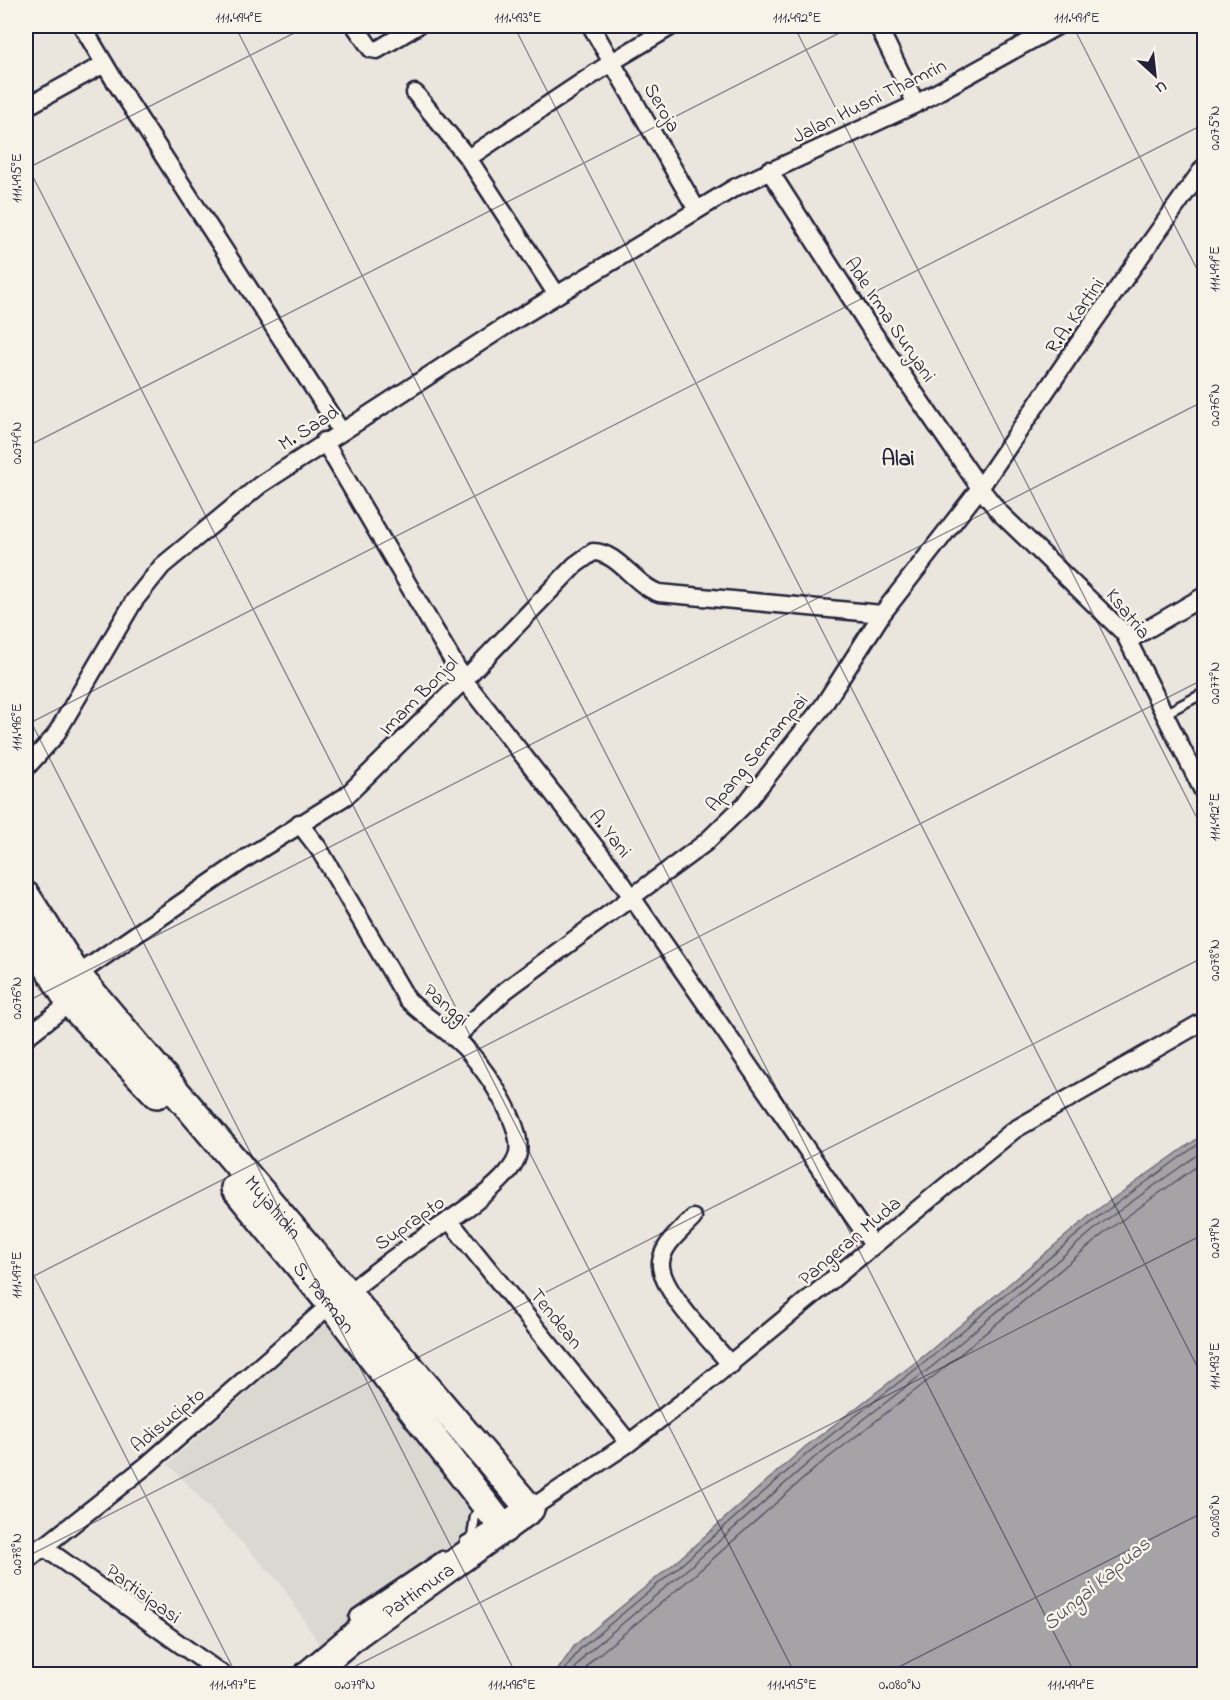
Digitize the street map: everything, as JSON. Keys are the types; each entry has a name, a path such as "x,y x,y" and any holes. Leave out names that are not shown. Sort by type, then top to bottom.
{"main road":[{"name":"Mujahidin","path":"26,896 77,975 340,1298 530,1509"},
{"name":"S. Parman","path":"26,931 70,1003 172,1110 340,1298 485,1506 504,1529"},
{"name":"Pattimura","path":"309,1674 362,1630 530,1509"}],"street":[{"path":"82,26 104,64 341,431"},
{"path":"355,26 371,49 377,50 417,26"},
{"name":"Seroja","path":"591,26 697,210"},
{"path":"468,158 612,62 672,26"},
{"path":"878,26 916,104"},
{"name":"Jalan Husni Thamrin","path":"697,210 769,170 916,104 1057,26"},
{"path":"26,107 104,64"},
{"path":"415,93 468,158 557,295"},
{"name":"Ade Irma Suryani","path":"769,170 872,331 980,488"},
{"name":"R.A. Kartini","path":"980,488 1076,347 1203,173"},
{"name":"M. Saad","path":"26,768 55,736 134,602 162,566 260,485 324,441 697,210"},
{"name":"A. Yani","path":"324,441 464,680 613,870 873,1245"},
{"name":"Apang Semampai","path":"456,1037 506,990 705,843 748,801 823,706 882,614 980,488"},
{"name":"Ksatria","path":"980,488 1000,513 1104,611 1129,640 1164,714 1203,786"},
{"name":"Imam Bonjol","path":"77,975 299,823 346,796 464,680 575,565 593,552 606,554 644,586 659,593 882,614"},
{"path":"1129,640 1204,596"},
{"name":"Panggi","path":"299,823 319,849 407,999 418,1010 456,1037 502,1101 519,1140 514,1166 495,1185"},
{"path":"26,1037 70,1003 77,975"},
{"name":"Pangeran Muda","path":"530,1509 629,1443 731,1365 1014,1130 1204,1021"},
{"name":"Suprapto","path":"340,1298 495,1185"},
{"path":"693,1218 666,1247 660,1264 672,1293 731,1365"},
{"name":"Tendean","path":"449,1220 629,1443"},
{"name":"Adisucipto","path":"26,1561 42,1546 147,1465 340,1298"},
{"name":"Partisipasi","path":"42,1546 222,1674"}],"lane":[{"path":"1164,714 1204,693"},
{"path":"362,1630 354,1618 356,1614 472,1537 475,1516 485,1506"}],"shaded area":[{"path":"327,1321 501,1527 319,1644 281,1584 168,1464"}],"water":[{"name":"Sungai Kapuas","path":"1204,1134 1204,1674 555,1674 575,1645 677,1561 805,1447 925,1355 1094,1212"}],"district":[{"name":"Alai","path":"898,457"}]}
